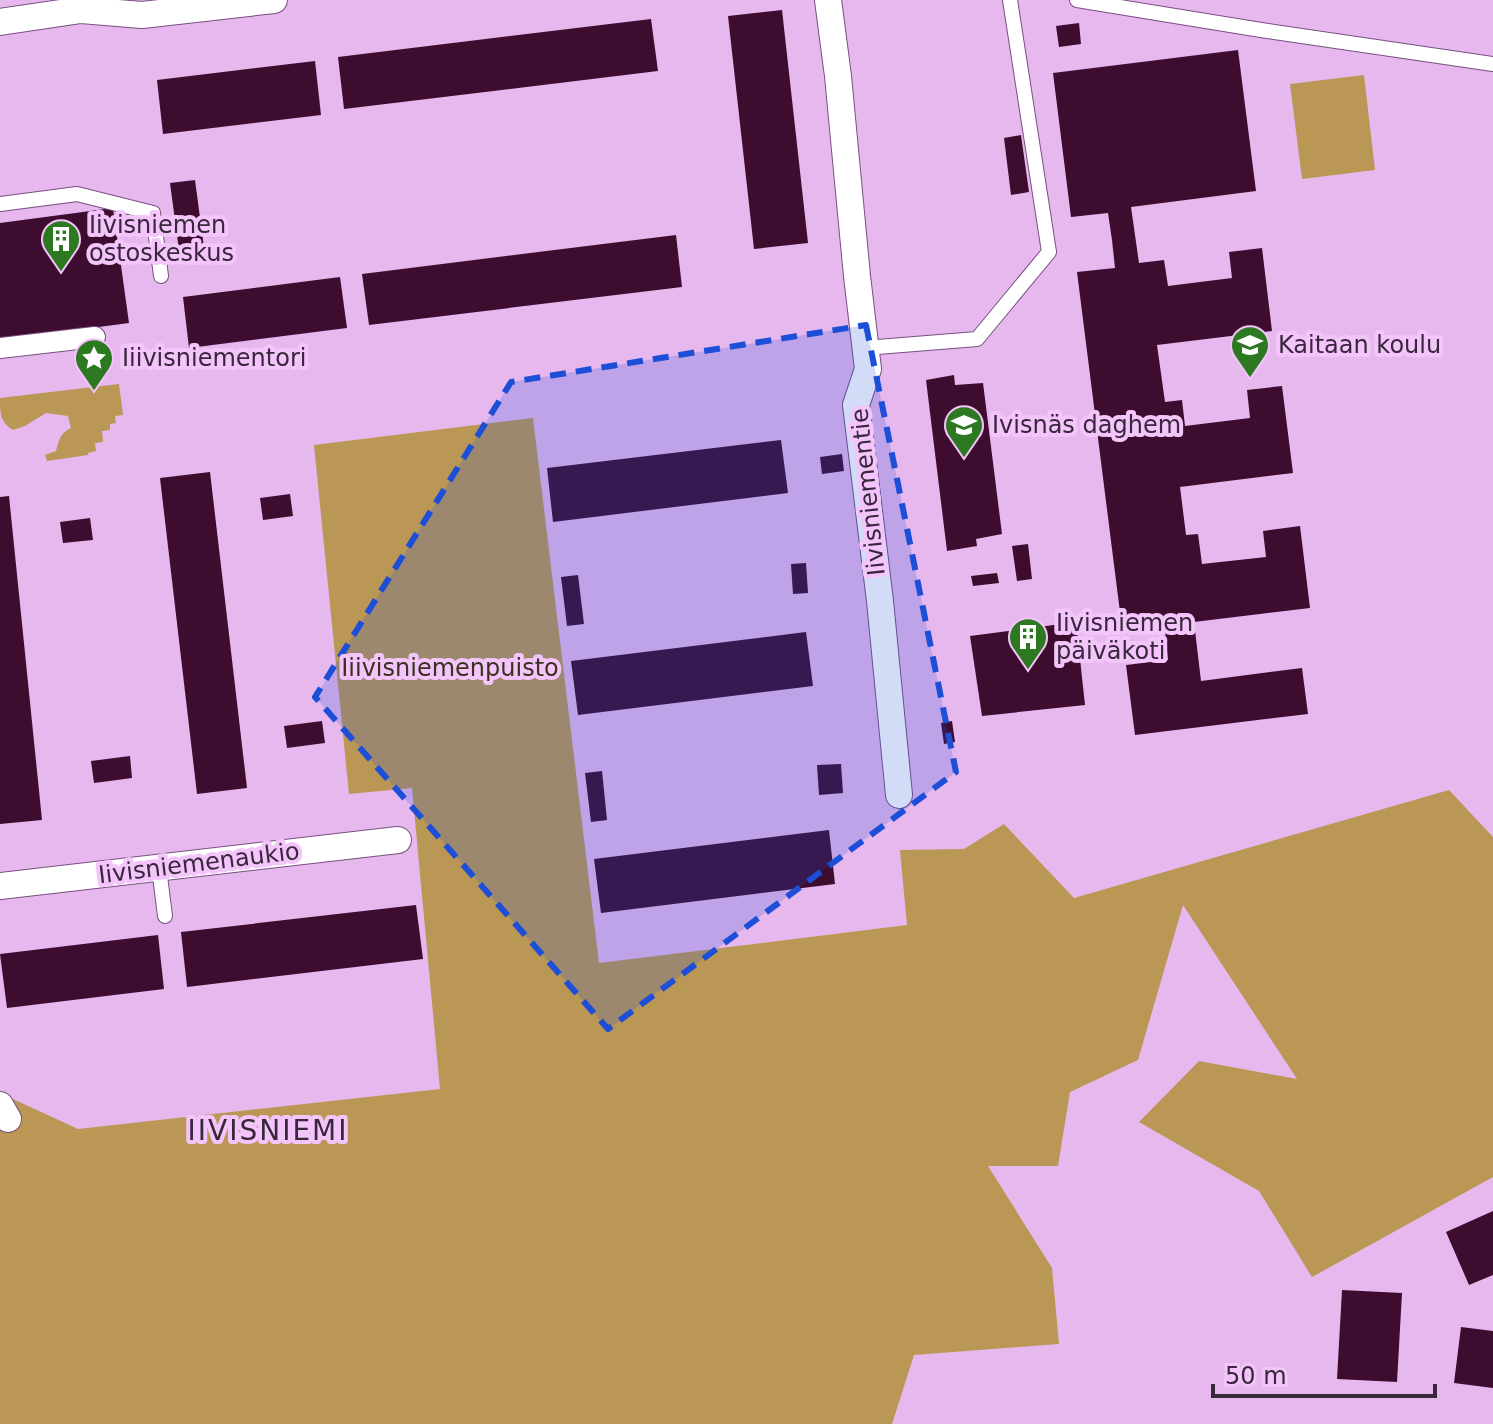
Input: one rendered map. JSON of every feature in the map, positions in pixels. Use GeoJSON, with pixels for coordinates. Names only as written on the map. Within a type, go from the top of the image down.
{"type":"FeatureCollection","features":[{"type":"Feature","properties":{"kind":"street"},"geometry":{"type":"LineString","coordinates":[[0,22],[81,10],[142,15],[274,0]]}},
{"type":"Feature","properties":{"kind":"street","name":"Iivisniementie"},"geometry":{"type":"LineString","coordinates":[[828,0],[868,369],[856,405],[899,795]]}},
{"type":"Feature","properties":{"kind":"street"},"geometry":{"type":"LineString","coordinates":[[0,348],[95,337]]}},
{"type":"Feature","properties":{"kind":"street","name":"Iivisniemenaukio"},"geometry":{"type":"LineString","coordinates":[[0,886],[398,840]]}},
{"type":"Feature","properties":{"kind":"lane"},"geometry":{"type":"LineString","coordinates":[[865,348],[977,339],[1049,252],[1010,0]]}},
{"type":"Feature","properties":{"kind":"lane"},"geometry":{"type":"LineString","coordinates":[[1077,0],[1493,64]]}},
{"type":"Feature","properties":{"kind":"lane"},"geometry":{"type":"LineString","coordinates":[[0,204],[77,194],[153,213],[161,276]]}},
{"type":"Feature","properties":{"kind":"lane"},"geometry":{"type":"LineString","coordinates":[[159,868],[165,916]]}},
{"type":"Feature","properties":{"kind":"highlighted area"},"geometry":{"type":"Polygon","coordinates":[[[866,325],[956,772],[608,1029],[315,697],[511,382],[866,325]]]}},
{"type":"Feature","properties":{"kind":"green space"},"geometry":{"type":"Polygon","coordinates":[[[1364,75],[1375,170],[1302,179],[1290,84],[1364,75]]]}},
{"type":"Feature","properties":{"kind":"green space"},"geometry":{"type":"Polygon","coordinates":[[[119,384],[123,415],[115,416],[116,423],[110,424],[110,430],[102,431],[103,442],[95,443],[96,451],[88,455],[47,461],[45,455],[56,451],[62,435],[71,428],[68,416],[46,413],[13,430],[2,417],[0,398],[119,384]]]}},
{"type":"Feature","properties":{"kind":"green space","name":"Iiivisniemenpuisto"},"geometry":{"type":"Polygon","coordinates":[[[533,418],[599,963],[907,925],[900,850],[964,849],[1004,824],[1074,898],[1449,790],[1493,837],[1493,1177],[1312,1277],[1259,1191],[1139,1122],[1199,1061],[1297,1079],[1183,905],[1138,1060],[1070,1092],[1058,1166],[988,1166],[1052,1268],[1059,1344],[914,1355],[892,1424],[0,1424],[0,1093],[78,1129],[440,1089],[412,788],[349,794],[314,445],[533,418]]]}},
{"type":"Feature","properties":{"kind":"building"},"geometry":{"type":"Polygon","coordinates":[[[782,10],[808,243],[754,249],[728,16],[782,10]]]}},
{"type":"Feature","properties":{"kind":"building"},"geometry":{"type":"Polygon","coordinates":[[[651,19],[658,71],[344,109],[338,57],[651,19]]]}},
{"type":"Feature","properties":{"kind":"building"},"geometry":{"type":"Polygon","coordinates":[[[1079,23],[1081,44],[1059,47],[1056,26],[1079,23]]]}},
{"type":"Feature","properties":{"kind":"building"},"geometry":{"type":"Polygon","coordinates":[[[1238,50],[1256,191],[1131,207],[1139,263],[1164,260],[1168,286],[1232,278],[1229,252],[1262,248],[1272,331],[1157,345],[1165,402],[1182,400],[1185,426],[1250,418],[1247,390],[1282,386],[1293,473],[1180,487],[1186,535],[1198,534],[1202,564],[1266,557],[1263,531],[1300,526],[1310,608],[1194,622],[1201,681],[1302,668],[1308,714],[1135,735],[1126,665],[1168,660],[1164,622],[1122,628],[1077,272],[1115,268],[1112,240],[1108,213],[1071,217],[1053,73],[1238,50]]]}},
{"type":"Feature","properties":{"kind":"building"},"geometry":{"type":"Polygon","coordinates":[[[315,61],[321,115],[163,134],[157,80],[315,61]]]}},
{"type":"Feature","properties":{"kind":"building"},"geometry":{"type":"Polygon","coordinates":[[[1021,135],[1029,192],[1011,195],[1004,138],[1021,135]]]}},
{"type":"Feature","properties":{"kind":"building"},"geometry":{"type":"Polygon","coordinates":[[[195,180],[205,255],[180,258],[170,183],[195,180]]]}},
{"type":"Feature","properties":{"kind":"building","name":"Iivisniemen ostoskeskus"},"geometry":{"type":"Polygon","coordinates":[[[113,208],[129,323],[0,340],[0,223],[113,208]]]}},
{"type":"Feature","properties":{"kind":"building"},"geometry":{"type":"Polygon","coordinates":[[[676,235],[682,287],[369,325],[362,274],[676,235]]]}},
{"type":"Feature","properties":{"kind":"building"},"geometry":{"type":"Polygon","coordinates":[[[340,277],[347,328],[189,348],[183,297],[340,277]]]}},
{"type":"Feature","properties":{"kind":"building","name":"Ivisnäs daghem"},"geometry":{"type":"Polygon","coordinates":[[[954,375],[955,385],[983,383],[1002,534],[976,539],[977,546],[947,551],[926,380],[954,375]]]}},
{"type":"Feature","properties":{"kind":"building"},"geometry":{"type":"Polygon","coordinates":[[[781,440],[788,493],[553,522],[547,468],[781,440]]]}},
{"type":"Feature","properties":{"kind":"building"},"geometry":{"type":"Polygon","coordinates":[[[842,454],[844,471],[822,474],[820,457],[842,454]]]}},
{"type":"Feature","properties":{"kind":"building"},"geometry":{"type":"Polygon","coordinates":[[[210,472],[247,788],[197,794],[160,478],[210,472]]]}},
{"type":"Feature","properties":{"kind":"building"},"geometry":{"type":"Polygon","coordinates":[[[290,494],[293,516],[263,520],[260,498],[290,494]]]}},
{"type":"Feature","properties":{"kind":"building"},"geometry":{"type":"Polygon","coordinates":[[[9,496],[42,820],[0,824],[0,497],[9,496]]]}},
{"type":"Feature","properties":{"kind":"building"},"geometry":{"type":"Polygon","coordinates":[[[90,518],[93,540],[63,543],[60,522],[90,518]]]}},
{"type":"Feature","properties":{"kind":"building"},"geometry":{"type":"Polygon","coordinates":[[[1028,544],[1032,579],[1017,581],[1012,546],[1028,544]]]}},
{"type":"Feature","properties":{"kind":"building"},"geometry":{"type":"Polygon","coordinates":[[[806,563],[808,593],[793,594],[791,564],[806,563]]]}},
{"type":"Feature","properties":{"kind":"building"},"geometry":{"type":"Polygon","coordinates":[[[997,573],[999,583],[973,586],[971,576],[997,573]]]}},
{"type":"Feature","properties":{"kind":"building"},"geometry":{"type":"Polygon","coordinates":[[[578,575],[584,624],[567,626],[561,577],[578,575]]]}},
{"type":"Feature","properties":{"kind":"building","name":"Iivisniemen päiväkoti"},"geometry":{"type":"Polygon","coordinates":[[[1076,622],[1085,705],[982,716],[970,636],[1076,622]]]}},
{"type":"Feature","properties":{"kind":"building"},"geometry":{"type":"Polygon","coordinates":[[[806,632],[813,686],[578,715],[571,661],[806,632]]]}},
{"type":"Feature","properties":{"kind":"building"},"geometry":{"type":"Polygon","coordinates":[[[322,721],[325,743],[287,748],[284,726],[322,721]]]}},
{"type":"Feature","properties":{"kind":"building"},"geometry":{"type":"Polygon","coordinates":[[[952,721],[955,742],[944,744],[941,723],[952,721]]]}},
{"type":"Feature","properties":{"kind":"building"},"geometry":{"type":"Polygon","coordinates":[[[130,756],[132,778],[94,783],[91,761],[130,756]]]}},
{"type":"Feature","properties":{"kind":"building"},"geometry":{"type":"Polygon","coordinates":[[[841,764],[843,793],[819,795],[817,765],[841,764]]]}},
{"type":"Feature","properties":{"kind":"building"},"geometry":{"type":"Polygon","coordinates":[[[602,771],[607,820],[591,822],[585,773],[602,771]]]}},
{"type":"Feature","properties":{"kind":"building"},"geometry":{"type":"Polygon","coordinates":[[[829,830],[835,884],[601,913],[594,859],[829,830]]]}},
{"type":"Feature","properties":{"kind":"building"},"geometry":{"type":"Polygon","coordinates":[[[416,905],[423,959],[187,987],[181,932],[416,905]]]}},
{"type":"Feature","properties":{"kind":"building"},"geometry":{"type":"Polygon","coordinates":[[[158,935],[164,989],[7,1008],[0,954],[158,935]]]}},
{"type":"Feature","properties":{"kind":"building"},"geometry":{"type":"Polygon","coordinates":[[[1493,1211],[1493,1275],[1469,1285],[1446,1232],[1493,1211]]]}},
{"type":"Feature","properties":{"kind":"building"},"geometry":{"type":"Polygon","coordinates":[[[1342,1290],[1402,1293],[1397,1382],[1337,1379],[1342,1290]]]}},
{"type":"Feature","properties":{"kind":"building"},"geometry":{"type":"Polygon","coordinates":[[[1461,1327],[1493,1331],[1493,1388],[1454,1383],[1461,1327]]]}},
{"type":"Feature","properties":{"kind":"place","name":"Iivisniemen ostoskeskus"},"geometry":{"type":"Point","coordinates":[61,273]}},
{"type":"Feature","properties":{"kind":"place","name":"Kaitaan koulu"},"geometry":{"type":"Point","coordinates":[1250,379]}},
{"type":"Feature","properties":{"kind":"place","name":"Iiivisniementori"},"geometry":{"type":"Point","coordinates":[94,392]}},
{"type":"Feature","properties":{"kind":"place","name":"Ivisnäs daghem"},"geometry":{"type":"Point","coordinates":[964,459]}},
{"type":"Feature","properties":{"kind":"place","name":"Iivisniemen päiväkoti"},"geometry":{"type":"Point","coordinates":[1028,671]}},
{"type":"Feature","properties":{"kind":"district","name":"IIVISNIEMI"},"geometry":{"type":"Point","coordinates":[268,1130]}}]}
